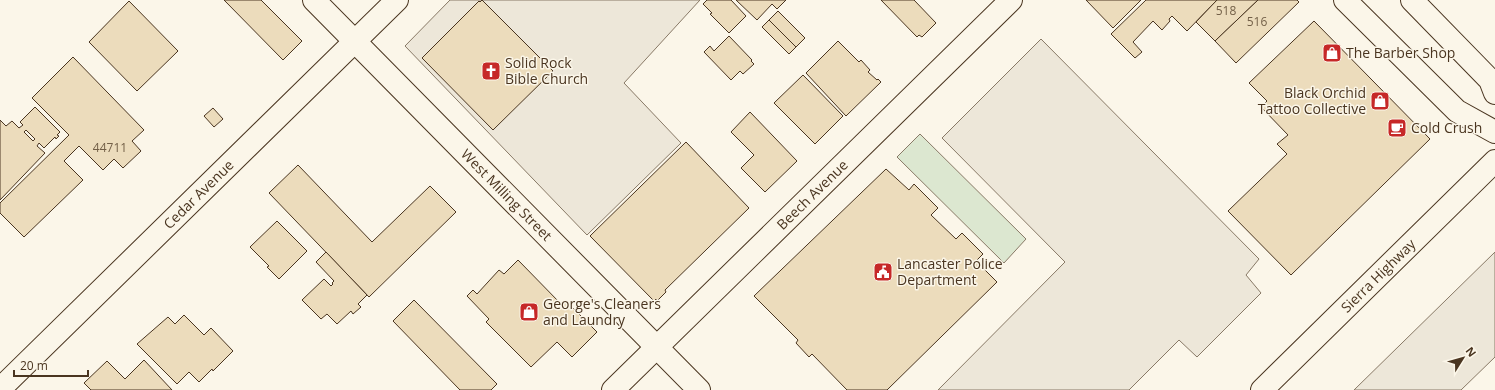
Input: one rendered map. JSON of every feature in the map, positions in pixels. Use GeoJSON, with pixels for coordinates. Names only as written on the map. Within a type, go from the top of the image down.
{"type":"FeatureCollection","features":[{"type":"Feature","properties":{"kind":"street","name":"West Milling Street"},"geometry":{"type":"LineString","coordinates":[[314,0],[699,390]]}},
{"type":"Feature","properties":{"kind":"street","name":"Cedar Avenue"},"geometry":{"type":"LineString","coordinates":[[0,389],[398,0]]}},
{"type":"Feature","properties":{"kind":"street","name":"Beech Avenue"},"geometry":{"type":"LineString","coordinates":[[613,390],[1011,0]]}},
{"type":"Feature","properties":{"kind":"street"},"geometry":{"type":"LineString","coordinates":[[1345,0],[1457,111],[1495,132]]}},
{"type":"Feature","properties":{"kind":"street"},"geometry":{"type":"LineString","coordinates":[[1412,0],[1490,80],[1495,93]]}},
{"type":"Feature","properties":{"kind":"street","name":"Sierra Highway"},"geometry":{"type":"LineString","coordinates":[[1262,390],[1495,161]]}},
{"type":"Feature","properties":{"kind":"green space"},"geometry":{"type":"Polygon","coordinates":[[[920,134],[1026,239],[1004,263],[897,157],[920,134]]]}},
{"type":"Feature","properties":{"kind":"shaded area"},"geometry":{"type":"Polygon","coordinates":[[[450,0],[700,0],[624,83],[681,143],[587,235],[405,46],[450,0]]]}},
{"type":"Feature","properties":{"kind":"shaded area"},"geometry":{"type":"Polygon","coordinates":[[[1041,39],[1259,259],[1246,275],[1261,293],[1197,357],[1179,340],[1129,390],[938,390],[1065,262],[942,138],[1041,39]]]}},
{"type":"Feature","properties":{"kind":"shaded area"},"geometry":{"type":"Polygon","coordinates":[[[1495,252],[1495,357],[1461,390],[1354,390],[1495,252]]]}},
{"type":"Feature","properties":{"kind":"building"},"geometry":{"type":"Polygon","coordinates":[[[224,0],[261,0],[302,41],[283,60],[224,0]]]}},
{"type":"Feature","properties":{"kind":"building"},"geometry":{"type":"Polygon","coordinates":[[[482,0],[553,71],[493,130],[422,58],[479,1],[480,2],[482,0]]]}},
{"type":"Feature","properties":{"kind":"building"},"geometry":{"type":"Polygon","coordinates":[[[707,0],[731,0],[746,16],[729,33],[710,14],[712,13],[703,4],[707,0]]]}},
{"type":"Feature","properties":{"kind":"building"},"geometry":{"type":"Polygon","coordinates":[[[736,0],[786,0],[777,9],[772,4],[757,20],[736,0]]]}},
{"type":"Feature","properties":{"kind":"building"},"geometry":{"type":"Polygon","coordinates":[[[881,0],[914,0],[936,23],[922,37],[919,35],[917,37],[881,0]]]}},
{"type":"Feature","properties":{"kind":"building"},"geometry":{"type":"Polygon","coordinates":[[[1086,0],[1141,0],[1113,28],[1086,0]]]}},
{"type":"Feature","properties":{"kind":"building"},"geometry":{"type":"Polygon","coordinates":[[[1146,0],[1217,0],[1187,31],[1172,16],[1169,19],[1170,21],[1162,30],[1153,21],[1133,42],[1142,52],[1135,58],[1111,34],[1146,0]]]}},
{"type":"Feature","properties":{"kind":"building"},"geometry":{"type":"Polygon","coordinates":[[[1217,0],[1258,0],[1215,41],[1196,22],[1217,0]]]}},
{"type":"Feature","properties":{"kind":"building"},"geometry":{"type":"Polygon","coordinates":[[[1258,0],[1297,0],[1299,2],[1236,63],[1215,41],[1258,0]]]}},
{"type":"Feature","properties":{"kind":"building"},"geometry":{"type":"Polygon","coordinates":[[[129,1],[178,51],[137,91],[89,42],[129,1]]]}},
{"type":"Feature","properties":{"kind":"building"},"geometry":{"type":"Polygon","coordinates":[[[778,11],[805,38],[796,47],[769,20],[778,11]]]}},
{"type":"Feature","properties":{"kind":"building"},"geometry":{"type":"Polygon","coordinates":[[[769,20],[796,47],[789,54],[762,27],[769,20]]]}},
{"type":"Feature","properties":{"kind":"building"},"geometry":{"type":"Polygon","coordinates":[[[1314,21],[1430,139],[1291,275],[1228,211],[1287,154],[1277,144],[1288,135],[1261,107],[1267,101],[1249,83],[1314,21]]]}},
{"type":"Feature","properties":{"kind":"building"},"geometry":{"type":"Polygon","coordinates":[[[729,36],[754,64],[743,74],[740,71],[731,80],[704,52],[710,46],[714,51],[729,36]]]}},
{"type":"Feature","properties":{"kind":"building"},"geometry":{"type":"Polygon","coordinates":[[[838,41],[859,62],[861,60],[870,70],[868,72],[881,82],[846,116],[806,73],[838,41]]]}},
{"type":"Feature","properties":{"kind":"building"},"geometry":{"type":"Polygon","coordinates":[[[73,57],[144,130],[132,141],[141,151],[123,168],[114,159],[103,170],[79,146],[64,161],[83,180],[24,237],[0,213],[0,203],[69,135],[32,98],[73,57]]]}},
{"type":"Feature","properties":{"kind":"building"},"geometry":{"type":"Polygon","coordinates":[[[803,75],[843,116],[815,144],[774,103],[803,75]]]}},
{"type":"Feature","properties":{"kind":"building"},"geometry":{"type":"Polygon","coordinates":[[[35,107],[60,132],[57,135],[59,136],[56,139],[55,137],[44,148],[39,143],[37,146],[45,153],[0,200],[0,120],[6,126],[12,121],[19,128],[23,125],[20,122],[35,107]],[[26,130],[24,132],[33,141],[35,139],[26,130]]]}},
{"type":"Feature","properties":{"kind":"building"},"geometry":{"type":"Polygon","coordinates":[[[213,108],[223,119],[214,127],[204,116],[213,108]]]}},
{"type":"Feature","properties":{"kind":"building"},"geometry":{"type":"Polygon","coordinates":[[[750,112],[797,161],[765,192],[741,168],[754,155],[731,132],[750,112]]]}},
{"type":"Feature","properties":{"kind":"building"},"geometry":{"type":"Polygon","coordinates":[[[686,142],[749,208],[665,290],[666,292],[657,301],[656,299],[654,301],[590,236],[686,142]]]}},
{"type":"Feature","properties":{"kind":"building"},"geometry":{"type":"Polygon","coordinates":[[[298,165],[372,242],[430,186],[456,212],[369,297],[269,193],[298,165]]]}},
{"type":"Feature","properties":{"kind":"building","name":"Lancaster Police Department"},"geometry":{"type":"Polygon","coordinates":[[[886,169],[909,190],[914,184],[938,208],[931,215],[956,239],[962,233],[983,254],[976,261],[997,282],[887,390],[847,390],[812,354],[809,357],[796,343],[798,340],[754,296],[886,169]]]}},
{"type":"Feature","properties":{"kind":"building"},"geometry":{"type":"Polygon","coordinates":[[[277,221],[307,251],[279,279],[267,267],[269,266],[250,247],[277,221]]]}},
{"type":"Feature","properties":{"kind":"building"},"geometry":{"type":"Polygon","coordinates":[[[326,252],[367,295],[358,304],[361,307],[353,314],[351,311],[337,324],[327,314],[321,319],[302,300],[324,279],[331,286],[333,284],[332,283],[334,281],[316,262],[326,252]]]}},
{"type":"Feature","properties":{"kind":"building","name":"George's Cleaners and Laundry"},"geometry":{"type":"Polygon","coordinates":[[[518,260],[561,304],[565,300],[597,332],[572,357],[557,342],[531,367],[486,322],[489,319],[467,296],[473,290],[477,294],[499,270],[504,274],[518,260]]]}},
{"type":"Feature","properties":{"kind":"building"},"geometry":{"type":"Polygon","coordinates":[[[414,300],[497,384],[491,390],[460,390],[393,321],[414,300]]]}},
{"type":"Feature","properties":{"kind":"building"},"geometry":{"type":"Polygon","coordinates":[[[184,315],[204,335],[211,328],[233,351],[213,371],[212,369],[199,382],[189,372],[177,384],[137,344],[168,317],[175,324],[184,315]]]}},
{"type":"Feature","properties":{"kind":"building"},"geometry":{"type":"Polygon","coordinates":[[[144,360],[172,390],[91,390],[84,383],[107,361],[125,379],[144,360]]]}},
{"type":"Feature","properties":{"kind":"place","name":"The Barber Shop"},"geometry":{"type":"Point","coordinates":[1332,53]}},
{"type":"Feature","properties":{"kind":"place","name":"Solid Rock Bible Church"},"geometry":{"type":"Point","coordinates":[491,71]}},
{"type":"Feature","properties":{"kind":"place","name":"Black Orchid Tattoo Collective"},"geometry":{"type":"Point","coordinates":[1380,101]}},
{"type":"Feature","properties":{"kind":"place","name":"Cold Crush"},"geometry":{"type":"Point","coordinates":[1397,128]}},
{"type":"Feature","properties":{"kind":"place","name":"Lancaster Police Department"},"geometry":{"type":"Point","coordinates":[883,272]}},
{"type":"Feature","properties":{"kind":"place","name":"George's Cleaners and Laundry"},"geometry":{"type":"Point","coordinates":[529,312]}}]}
